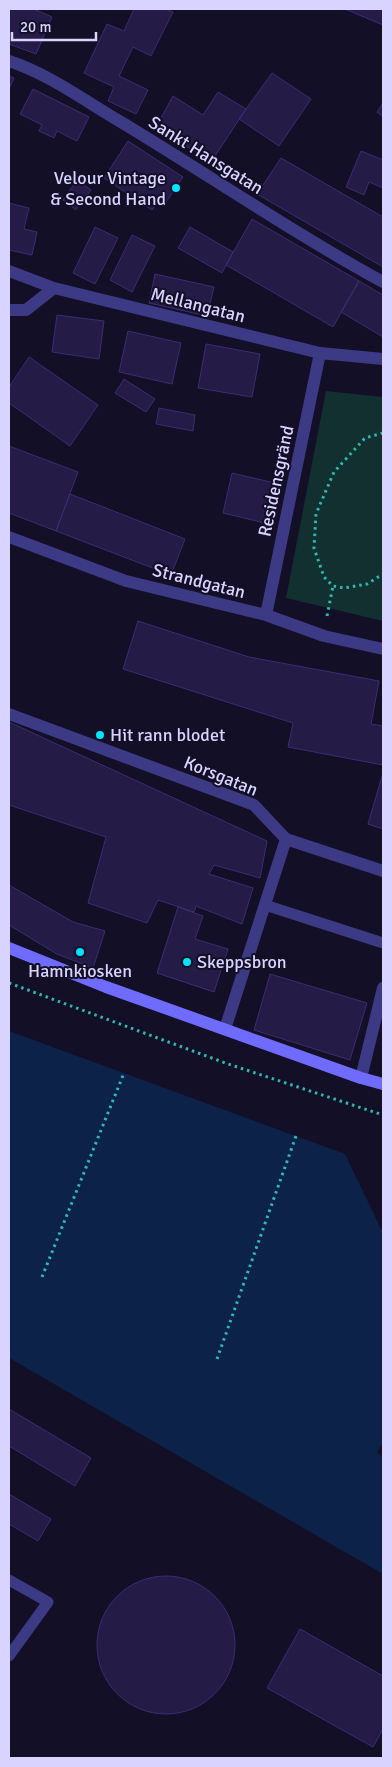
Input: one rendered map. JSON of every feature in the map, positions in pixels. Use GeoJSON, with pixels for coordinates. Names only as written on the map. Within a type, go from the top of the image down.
{"type":"FeatureCollection","features":[{"type":"Feature","properties":{"kind":"street","name":"Sankt Hansgatan"},"geometry":{"type":"LineString","coordinates":[[9,61],[30,68],[140,134],[254,206],[383,282]]}},
{"type":"Feature","properties":{"kind":"street","name":"Mellangatan"},"geometry":{"type":"LineString","coordinates":[[9,271],[54,288],[320,353],[383,359]]}},
{"type":"Feature","properties":{"kind":"street"},"geometry":{"type":"LineString","coordinates":[[9,310],[26,310],[54,288]]}},
{"type":"Feature","properties":{"kind":"street","name":"Residensgränd"},"geometry":{"type":"LineString","coordinates":[[266,616],[320,353]]}},
{"type":"Feature","properties":{"kind":"street","name":"Strandgatan"},"geometry":{"type":"LineString","coordinates":[[9,537],[126,581],[266,616],[324,636],[383,649]]}},
{"type":"Feature","properties":{"kind":"street","name":"Korsgatan"},"geometry":{"type":"LineString","coordinates":[[9,714],[254,805],[286,839],[383,871]]}},
{"type":"Feature","properties":{"kind":"street"},"geometry":{"type":"LineString","coordinates":[[226,1030],[286,839]]}},
{"type":"Feature","properties":{"kind":"street"},"geometry":{"type":"LineString","coordinates":[[9,948],[106,987],[361,1078],[383,1084]]}},
{"type":"Feature","properties":{"kind":"street"},"geometry":{"type":"LineString","coordinates":[[361,1078],[383,988]]}},
{"type":"Feature","properties":{"kind":"lane"},"geometry":{"type":"LineString","coordinates":[[265,905],[383,943]]}},
{"type":"Feature","properties":{"kind":"lane"},"geometry":{"type":"LineString","coordinates":[[9,1580],[48,1602],[9,1656]]}},
{"type":"Feature","properties":{"kind":"path"},"geometry":{"type":"LineString","coordinates":[[383,433],[365,438],[334,472],[316,514],[314,548],[324,577],[333,586],[344,588],[366,584],[383,574]]}},
{"type":"Feature","properties":{"kind":"path"},"geometry":{"type":"LineString","coordinates":[[326,620],[333,586]]}},
{"type":"Feature","properties":{"kind":"path"},"geometry":{"type":"LineString","coordinates":[[9,983],[228,1064],[383,1116]]}},
{"type":"Feature","properties":{"kind":"path"},"geometry":{"type":"LineString","coordinates":[[42,1277],[124,1073]]}},
{"type":"Feature","properties":{"kind":"path"},"geometry":{"type":"LineString","coordinates":[[217,1359],[296,1136]]}},
{"type":"Feature","properties":{"kind":"green space"},"geometry":{"type":"Polygon","coordinates":[[[326,391],[383,397],[383,621],[286,598],[326,391]]]}},
{"type":"Feature","properties":{"kind":"water"},"geometry":{"type":"Polygon","coordinates":[[[9,1031],[345,1154],[383,1233],[383,1443],[377,1452],[383,1457],[383,1574],[9,1358],[9,1031]]]}},
{"type":"Feature","properties":{"kind":"building"},"geometry":{"type":"Polygon","coordinates":[[[9,9],[34,9],[52,17],[36,54],[9,44],[9,9]]]}},
{"type":"Feature","properties":{"kind":"building"},"geometry":{"type":"Polygon","coordinates":[[[134,9],[165,9],[173,12],[151,56],[133,47],[119,76],[148,90],[136,114],[108,101],[114,87],[84,73],[107,24],[124,31],[134,9]]]}},
{"type":"Feature","properties":{"kind":"building"},"geometry":{"type":"Polygon","coordinates":[[[345,9],[383,9],[383,25],[345,9]]]}},
{"type":"Feature","properties":{"kind":"building"},"geometry":{"type":"Polygon","coordinates":[[[272,73],[311,99],[279,146],[239,119],[272,73]]]}},
{"type":"Feature","properties":{"kind":"building"},"geometry":{"type":"Polygon","coordinates":[[[9,76],[14,78],[9,89],[9,76]]]}},
{"type":"Feature","properties":{"kind":"building"},"geometry":{"type":"Polygon","coordinates":[[[33,89],[89,117],[77,141],[57,131],[54,138],[39,131],[42,125],[20,114],[33,89]]]}},
{"type":"Feature","properties":{"kind":"building"},"geometry":{"type":"Polygon","coordinates":[[[218,92],[246,109],[211,162],[156,127],[173,96],[203,115],[218,92]]]}},
{"type":"Feature","properties":{"kind":"building"},"geometry":{"type":"Polygon","coordinates":[[[383,103],[383,117],[377,112],[383,103]]]}},
{"type":"Feature","properties":{"kind":"building"},"geometry":{"type":"Polygon","coordinates":[[[128,141],[183,177],[166,202],[160,198],[152,210],[104,178],[128,141]]]}},
{"type":"Feature","properties":{"kind":"building"},"geometry":{"type":"Polygon","coordinates":[[[361,151],[383,160],[383,188],[369,182],[364,195],[346,187],[361,151]]]}},
{"type":"Feature","properties":{"kind":"building"},"geometry":{"type":"Polygon","coordinates":[[[281,158],[383,217],[383,267],[257,194],[281,158]]]}},
{"type":"Feature","properties":{"kind":"building"},"geometry":{"type":"Polygon","coordinates":[[[77,180],[91,190],[76,210],[63,200],[77,180]]]}},
{"type":"Feature","properties":{"kind":"building"},"geometry":{"type":"Polygon","coordinates":[[[9,203],[29,208],[24,229],[37,232],[32,255],[9,250],[9,203]]]}},
{"type":"Feature","properties":{"kind":"building"},"geometry":{"type":"Polygon","coordinates":[[[252,219],[359,281],[333,327],[226,265],[252,219]]]}},
{"type":"Feature","properties":{"kind":"building"},"geometry":{"type":"Polygon","coordinates":[[[95,227],[118,238],[95,284],[73,273],[95,227]]]}},
{"type":"Feature","properties":{"kind":"building"},"geometry":{"type":"Polygon","coordinates":[[[190,227],[233,252],[222,273],[178,248],[190,227]]]}},
{"type":"Feature","properties":{"kind":"building"},"geometry":{"type":"Polygon","coordinates":[[[132,235],[155,246],[132,292],[110,280],[132,235]]]}},
{"type":"Feature","properties":{"kind":"building"},"geometry":{"type":"Polygon","coordinates":[[[155,274],[214,287],[207,316],[149,303],[155,274]]]}},
{"type":"Feature","properties":{"kind":"building"},"geometry":{"type":"Polygon","coordinates":[[[359,281],[383,295],[383,337],[341,312],[359,281]]]}},
{"type":"Feature","properties":{"kind":"building"},"geometry":{"type":"Polygon","coordinates":[[[57,315],[104,321],[99,359],[52,352],[57,315]]]}},
{"type":"Feature","properties":{"kind":"building"},"geometry":{"type":"Polygon","coordinates":[[[128,331],[181,343],[172,384],[119,372],[128,331]]]}},
{"type":"Feature","properties":{"kind":"building"},"geometry":{"type":"Polygon","coordinates":[[[206,344],[260,354],[252,397],[198,388],[206,344]]]}},
{"type":"Feature","properties":{"kind":"building"},"geometry":{"type":"Polygon","coordinates":[[[29,357],[98,405],[70,446],[9,403],[9,387],[29,357]]]}},
{"type":"Feature","properties":{"kind":"building"},"geometry":{"type":"Polygon","coordinates":[[[124,379],[155,399],[146,412],[115,393],[124,379]]]}},
{"type":"Feature","properties":{"kind":"building"},"geometry":{"type":"Polygon","coordinates":[[[159,408],[195,415],[193,431],[156,424],[159,408]]]}},
{"type":"Feature","properties":{"kind":"building"},"geometry":{"type":"Polygon","coordinates":[[[9,446],[78,472],[56,531],[9,513],[9,446]]]}},
{"type":"Feature","properties":{"kind":"building"},"geometry":{"type":"Polygon","coordinates":[[[232,473],[279,484],[269,524],[223,513],[232,473]]]}},
{"type":"Feature","properties":{"kind":"building"},"geometry":{"type":"Polygon","coordinates":[[[70,494],[185,539],[171,575],[56,531],[70,494]]]}},
{"type":"Feature","properties":{"kind":"building"},"geometry":{"type":"Polygon","coordinates":[[[138,621],[249,657],[379,681],[371,724],[383,726],[383,765],[288,747],[293,723],[123,669],[138,621]]]}},
{"type":"Feature","properties":{"kind":"building"},"geometry":{"type":"Polygon","coordinates":[[[9,722],[267,841],[260,878],[214,865],[209,874],[253,888],[242,924],[196,906],[194,912],[158,900],[147,923],[88,903],[106,837],[9,805],[9,722]]]}},
{"type":"Feature","properties":{"kind":"building"},"geometry":{"type":"Polygon","coordinates":[[[383,773],[383,829],[368,824],[383,773]]]}},
{"type":"Feature","properties":{"kind":"building"},"geometry":{"type":"Polygon","coordinates":[[[9,885],[73,922],[105,931],[93,968],[57,954],[9,925],[9,885]]]}},
{"type":"Feature","properties":{"kind":"building"},"geometry":{"type":"Polygon","coordinates":[[[178,907],[203,916],[195,939],[228,949],[214,992],[157,973],[178,907]]]}},
{"type":"Feature","properties":{"kind":"building"},"geometry":{"type":"Polygon","coordinates":[[[270,974],[367,1003],[350,1060],[254,1030],[270,974]]]}},
{"type":"Feature","properties":{"kind":"building"},"geometry":{"type":"Polygon","coordinates":[[[9,1409],[91,1458],[75,1486],[9,1446],[9,1409]]]}},
{"type":"Feature","properties":{"kind":"building"},"geometry":{"type":"Polygon","coordinates":[[[9,1494],[51,1519],[38,1541],[9,1524],[9,1494]]]}},
{"type":"Feature","properties":{"kind":"building"},"geometry":{"type":"Polygon","coordinates":[[[166,1576],[192,1581],[215,1596],[230,1619],[235,1645],[230,1671],[215,1694],[192,1709],[166,1714],[140,1709],[117,1694],[102,1671],[97,1645],[102,1619],[117,1596],[140,1581],[166,1576]]]}},
{"type":"Feature","properties":{"kind":"building"},"geometry":{"type":"Polygon","coordinates":[[[300,1629],[383,1676],[383,1729],[373,1747],[267,1688],[300,1629]]]}},
{"type":"Feature","properties":{"kind":"place","name":"Velour Vintage & Second Hand"},"geometry":{"type":"Point","coordinates":[176,188]}},
{"type":"Feature","properties":{"kind":"place","name":"Hit rann blodet"},"geometry":{"type":"Point","coordinates":[100,735]}},
{"type":"Feature","properties":{"kind":"place","name":"Hamnkiosken"},"geometry":{"type":"Point","coordinates":[80,952]}},
{"type":"Feature","properties":{"kind":"place","name":"Skeppsbron"},"geometry":{"type":"Point","coordinates":[187,962]}}]}
